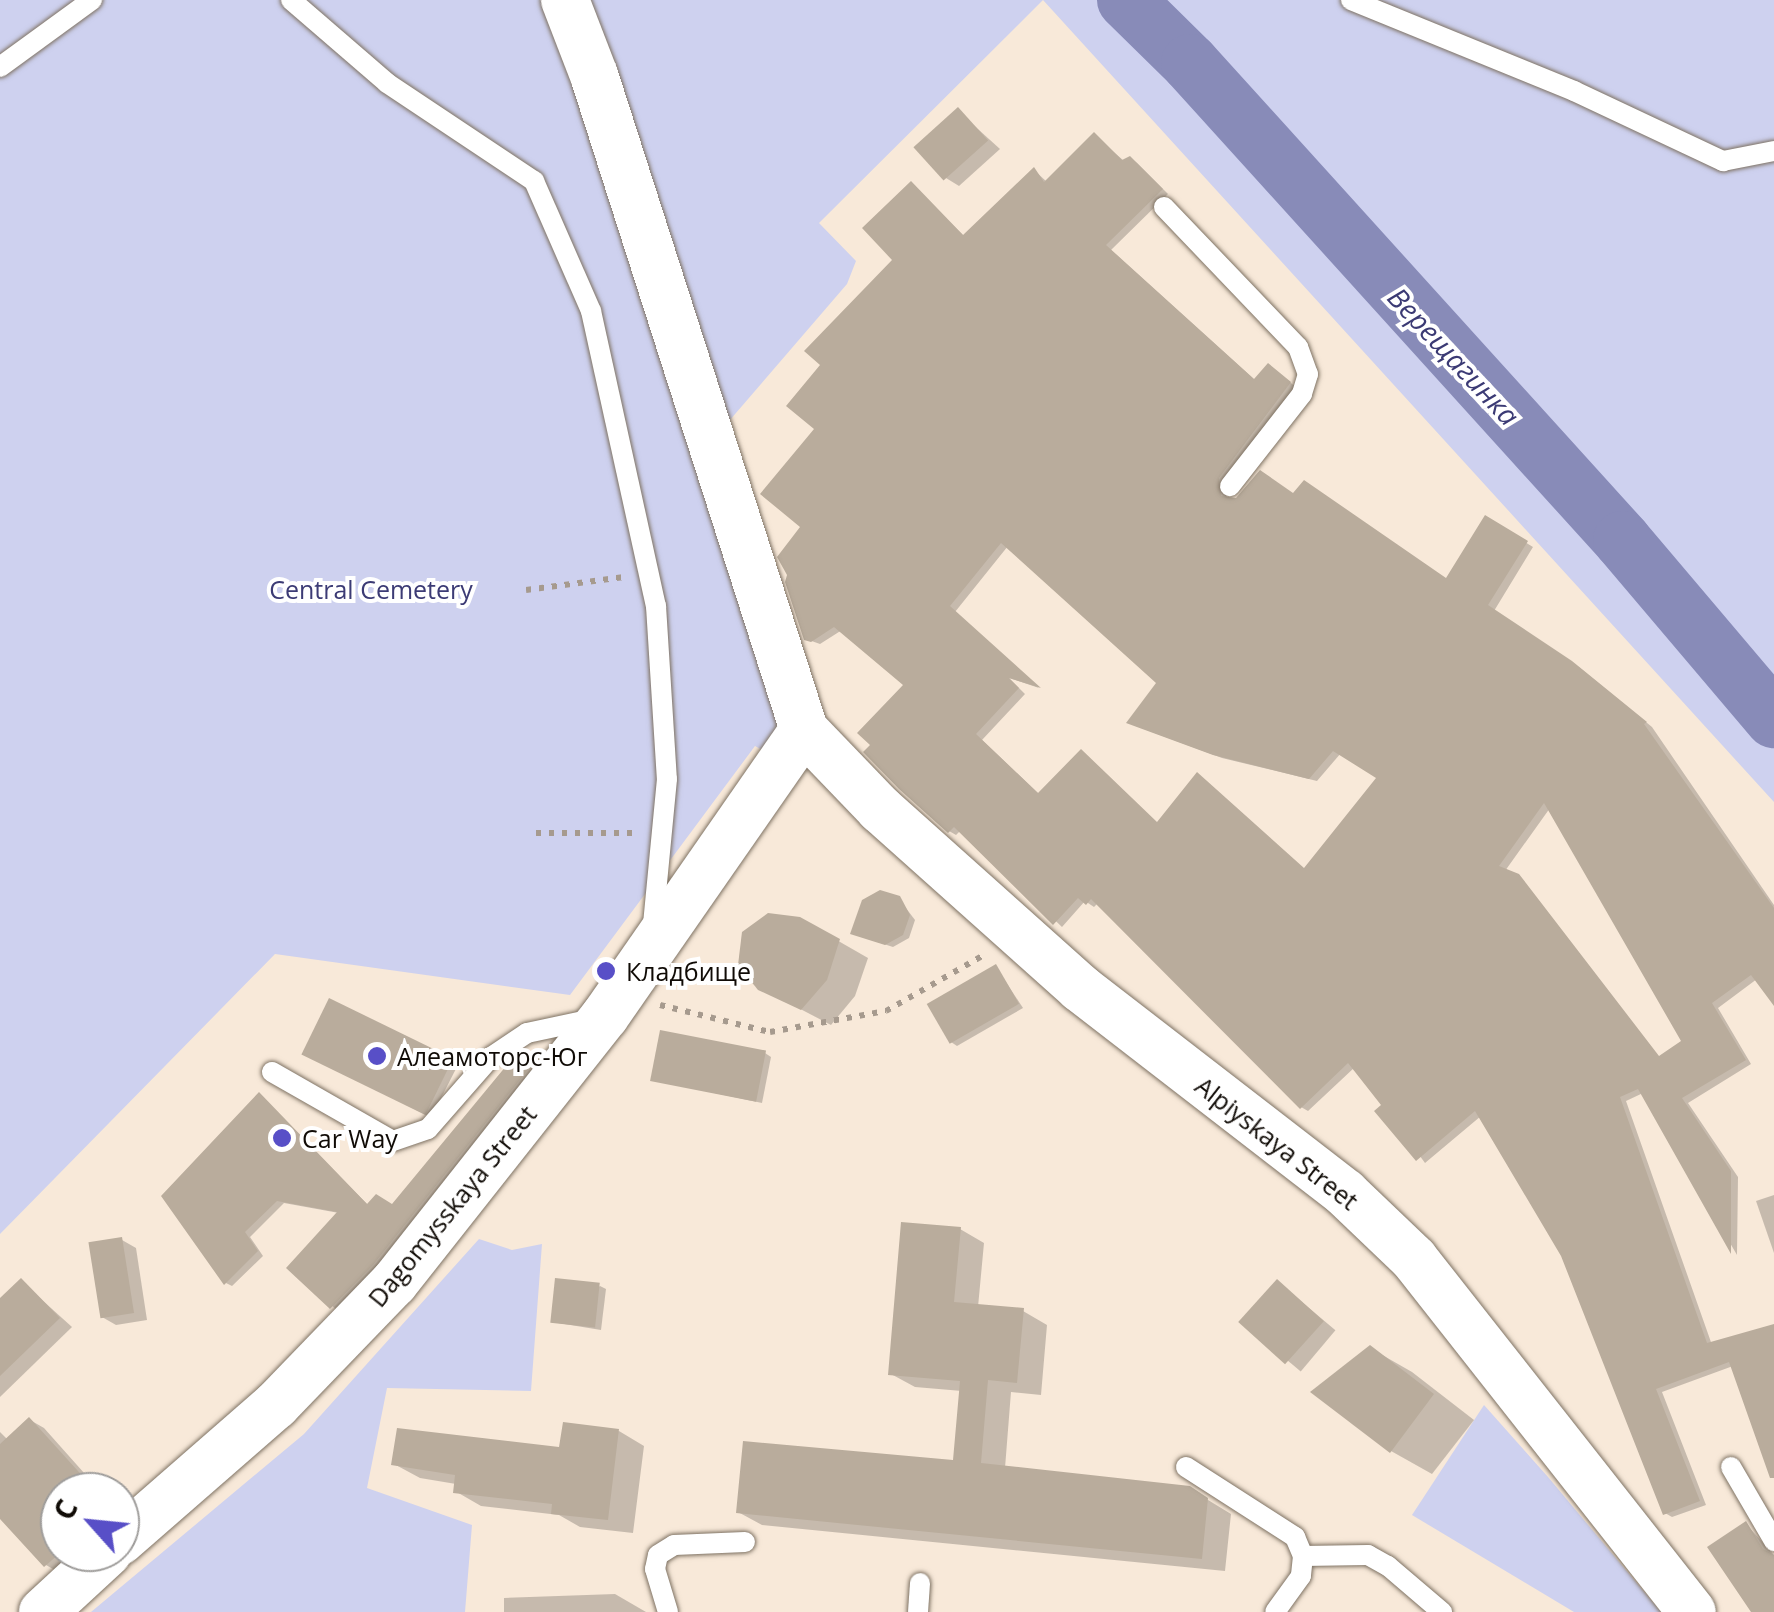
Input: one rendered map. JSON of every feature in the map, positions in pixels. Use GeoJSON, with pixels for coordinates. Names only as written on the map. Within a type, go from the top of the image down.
{"type":"FeatureCollection","features":[{"type":"Feature","properties":{"kind":"street"},"geometry":{"type":"LineString","coordinates":[[565,0],[594,75],[804,730]]}},
{"type":"Feature","properties":{"kind":"street","name":"Dagomysskaya Street"},"geometry":{"type":"LineString","coordinates":[[140,1524],[276,1405],[394,1283],[614,1003],[804,730]]}},
{"type":"Feature","properties":{"kind":"street","name":"Alpiyskaya Street"},"geometry":{"type":"LineString","coordinates":[[804,730],[880,809],[1080,988],[1345,1193],[1414,1259],[1692,1612]]}},
{"type":"Feature","properties":{"kind":"street"},"geometry":{"type":"LineString","coordinates":[[43,1612],[86,1572]]}},
{"type":"Feature","properties":{"kind":"lane"},"geometry":{"type":"LineString","coordinates":[[0,68],[92,0]]}},
{"type":"Feature","properties":{"kind":"lane"},"geometry":{"type":"LineString","coordinates":[[291,0],[387,83],[534,181],[590,311],[656,606],[667,778],[652,946]]}},
{"type":"Feature","properties":{"kind":"lane"},"geometry":{"type":"LineString","coordinates":[[1351,0],[1574,91],[1723,162],[1774,151]]}},
{"type":"Feature","properties":{"kind":"lane"},"geometry":{"type":"LineString","coordinates":[[1164,207],[1298,347],[1308,374],[1302,394],[1230,486]]}},
{"type":"Feature","properties":{"kind":"lane"},"geometry":{"type":"LineString","coordinates":[[272,1072],[394,1141],[428,1129],[491,1057],[527,1033],[614,1003]]}},
{"type":"Feature","properties":{"kind":"lane"},"geometry":{"type":"LineString","coordinates":[[1186,1467],[1294,1537],[1303,1556],[1302,1576],[1275,1612]]}},
{"type":"Feature","properties":{"kind":"lane"},"geometry":{"type":"LineString","coordinates":[[1731,1467],[1774,1541]]}},
{"type":"Feature","properties":{"kind":"lane"},"geometry":{"type":"LineString","coordinates":[[668,1612],[656,1569],[658,1555],[674,1545],[746,1542]]}},
{"type":"Feature","properties":{"kind":"lane"},"geometry":{"type":"LineString","coordinates":[[1303,1556],[1368,1554],[1442,1612]]}},
{"type":"Feature","properties":{"kind":"lane"},"geometry":{"type":"LineString","coordinates":[[918,1612],[920,1582]]}},
{"type":"Feature","properties":{"kind":"path"},"geometry":{"type":"LineString","coordinates":[[526,590],[649,574]]}},
{"type":"Feature","properties":{"kind":"path"},"geometry":{"type":"LineString","coordinates":[[536,833],[662,833]]}},
{"type":"Feature","properties":{"kind":"path"},"geometry":{"type":"LineString","coordinates":[[614,1003],[658,1004],[770,1032],[886,1012],[982,956]]}},
{"type":"Feature","properties":{"kind":"green space","name":"Central Cemetery"},"geometry":{"type":"Polygon","coordinates":[[[0,0],[1043,0],[819,223],[856,261],[847,284],[717,435],[797,769],[755,746],[570,995],[275,954],[0,1234],[0,0]]]}},
{"type":"Feature","properties":{"kind":"green space"},"geometry":{"type":"Polygon","coordinates":[[[1043,0],[1774,0],[1774,802],[1043,0]]]}},
{"type":"Feature","properties":{"kind":"green space"},"geometry":{"type":"Polygon","coordinates":[[[479,1239],[512,1250],[542,1244],[531,1391],[387,1388],[367,1488],[472,1525],[465,1612],[91,1612],[304,1434],[479,1239]]]}},
{"type":"Feature","properties":{"kind":"green space"},"geometry":{"type":"Polygon","coordinates":[[[1484,1405],[1661,1612],[1574,1612],[1412,1515],[1484,1405]]]}},
{"type":"Feature","properties":{"kind":"building"},"geometry":{"type":"Polygon","coordinates":[[[958,107],[988,140],[944,181],[913,147],[958,107]]]}},
{"type":"Feature","properties":{"kind":"building"},"geometry":{"type":"Polygon","coordinates":[[[1094,132],[1122,160],[1130,156],[1163,189],[1106,245],[1254,379],[1268,363],[1291,382],[1219,478],[1221,496],[1236,498],[1260,470],[1293,493],[1304,480],[1446,578],[1485,515],[1528,541],[1488,605],[1572,661],[1647,722],[1644,724],[1774,908],[1774,1006],[1751,975],[1712,1003],[1746,1060],[1682,1098],[1731,1171],[1731,1254],[1638,1089],[1620,1097],[1707,1343],[1774,1324],[1774,1478],[1770,1478],[1729,1362],[1656,1389],[1700,1501],[1663,1515],[1561,1256],[1475,1111],[1416,1161],[1374,1111],[1381,1105],[1348,1063],[1300,1109],[1091,899],[1086,905],[1078,898],[1053,925],[954,827],[948,833],[863,752],[870,745],[857,733],[903,685],[834,627],[811,642],[804,640],[785,582],[787,575],[777,557],[800,527],[760,494],[814,429],[786,406],[820,365],[804,351],[892,260],[862,228],[911,181],[963,235],[1034,167],[1044,182],[1094,132]],[[1001,543],[950,606],[1041,688],[1009,678],[1019,688],[976,734],[1038,793],[1081,749],[1157,822],[1197,772],[1304,868],[1376,778],[1333,751],[1309,779],[1213,755],[1126,723],[1156,683],[1001,543]],[[1544,803],[1499,866],[1519,874],[1659,1056],[1681,1041],[1544,803]]]}},
{"type":"Feature","properties":{"kind":"building"},"geometry":{"type":"Polygon","coordinates":[[[880,890],[900,896],[910,915],[903,935],[885,945],[850,934],[862,900],[880,890]]]}},
{"type":"Feature","properties":{"kind":"building"},"geometry":{"type":"Polygon","coordinates":[[[768,913],[800,917],[840,939],[827,980],[801,1010],[758,990],[738,965],[742,932],[768,913]]]}},
{"type":"Feature","properties":{"kind":"building"},"geometry":{"type":"Polygon","coordinates":[[[996,964],[1019,1004],[950,1044],[927,1004],[996,964]]]}},
{"type":"Feature","properties":{"kind":"building","name":"Алеамоторс-Юг"},"geometry":{"type":"Polygon","coordinates":[[[329,998],[453,1058],[425,1115],[301,1055],[329,998]]]}},
{"type":"Feature","properties":{"kind":"building"},"geometry":{"type":"Polygon","coordinates":[[[660,1030],[766,1051],[756,1102],[650,1081],[660,1030]]]}},
{"type":"Feature","properties":{"kind":"building"},"geometry":{"type":"Polygon","coordinates":[[[523,1052],[534,1062],[373,1265],[330,1309],[286,1268],[337,1212],[277,1201],[245,1232],[258,1251],[224,1285],[161,1196],[259,1092],[367,1204],[376,1194],[392,1204],[511,1060],[523,1052]]]}},
{"type":"Feature","properties":{"kind":"building"},"geometry":{"type":"Polygon","coordinates":[[[901,1222],[961,1227],[954,1302],[1024,1308],[1017,1383],[988,1380],[981,1463],[1190,1486],[1208,1498],[1202,1559],[736,1513],[743,1441],[953,1460],[960,1381],[888,1375],[901,1222]]]}},
{"type":"Feature","properties":{"kind":"building"},"geometry":{"type":"Polygon","coordinates":[[[122,1237],[134,1313],[100,1318],[88,1242],[122,1237]]]}},
{"type":"Feature","properties":{"kind":"building"},"geometry":{"type":"Polygon","coordinates":[[[21,1278],[60,1318],[0,1376],[0,1298],[21,1278]]]}},
{"type":"Feature","properties":{"kind":"building"},"geometry":{"type":"Polygon","coordinates":[[[555,1278],[600,1283],[595,1327],[550,1323],[555,1278]]]}},
{"type":"Feature","properties":{"kind":"building"},"geometry":{"type":"Polygon","coordinates":[[[1277,1279],[1324,1321],[1285,1364],[1238,1322],[1277,1279]]]}},
{"type":"Feature","properties":{"kind":"building"},"geometry":{"type":"Polygon","coordinates":[[[1370,1345],[1434,1394],[1390,1453],[1310,1392],[1370,1345]]]}},
{"type":"Feature","properties":{"kind":"building"},"geometry":{"type":"Polygon","coordinates":[[[29,1417],[79,1472],[40,1472],[40,1563],[0,1519],[0,1444],[29,1417]]]}},
{"type":"Feature","properties":{"kind":"building"},"geometry":{"type":"Polygon","coordinates":[[[563,1422],[619,1429],[608,1520],[551,1514],[552,1504],[453,1493],[455,1475],[391,1465],[397,1428],[559,1447],[563,1422]]]}},
{"type":"Feature","properties":{"kind":"building"},"geometry":{"type":"Polygon","coordinates":[[[1746,1521],[1763,1549],[1774,1555],[1774,1612],[1751,1612],[1707,1547],[1746,1521]]]}},
{"type":"Feature","properties":{"kind":"waterway","name":"Верещагинка"},"geometry":{"type":"LineString","coordinates":[[1126,0],[1190,63],[1622,540],[1774,719]]}},
{"type":"Feature","properties":{"kind":"place","name":"Кладбище"},"geometry":{"type":"Point","coordinates":[606,971]}},
{"type":"Feature","properties":{"kind":"place","name":"Алеамоторс-Юг"},"geometry":{"type":"Point","coordinates":[377,1056]}},
{"type":"Feature","properties":{"kind":"place","name":"Car Way"},"geometry":{"type":"Point","coordinates":[282,1138]}}]}
